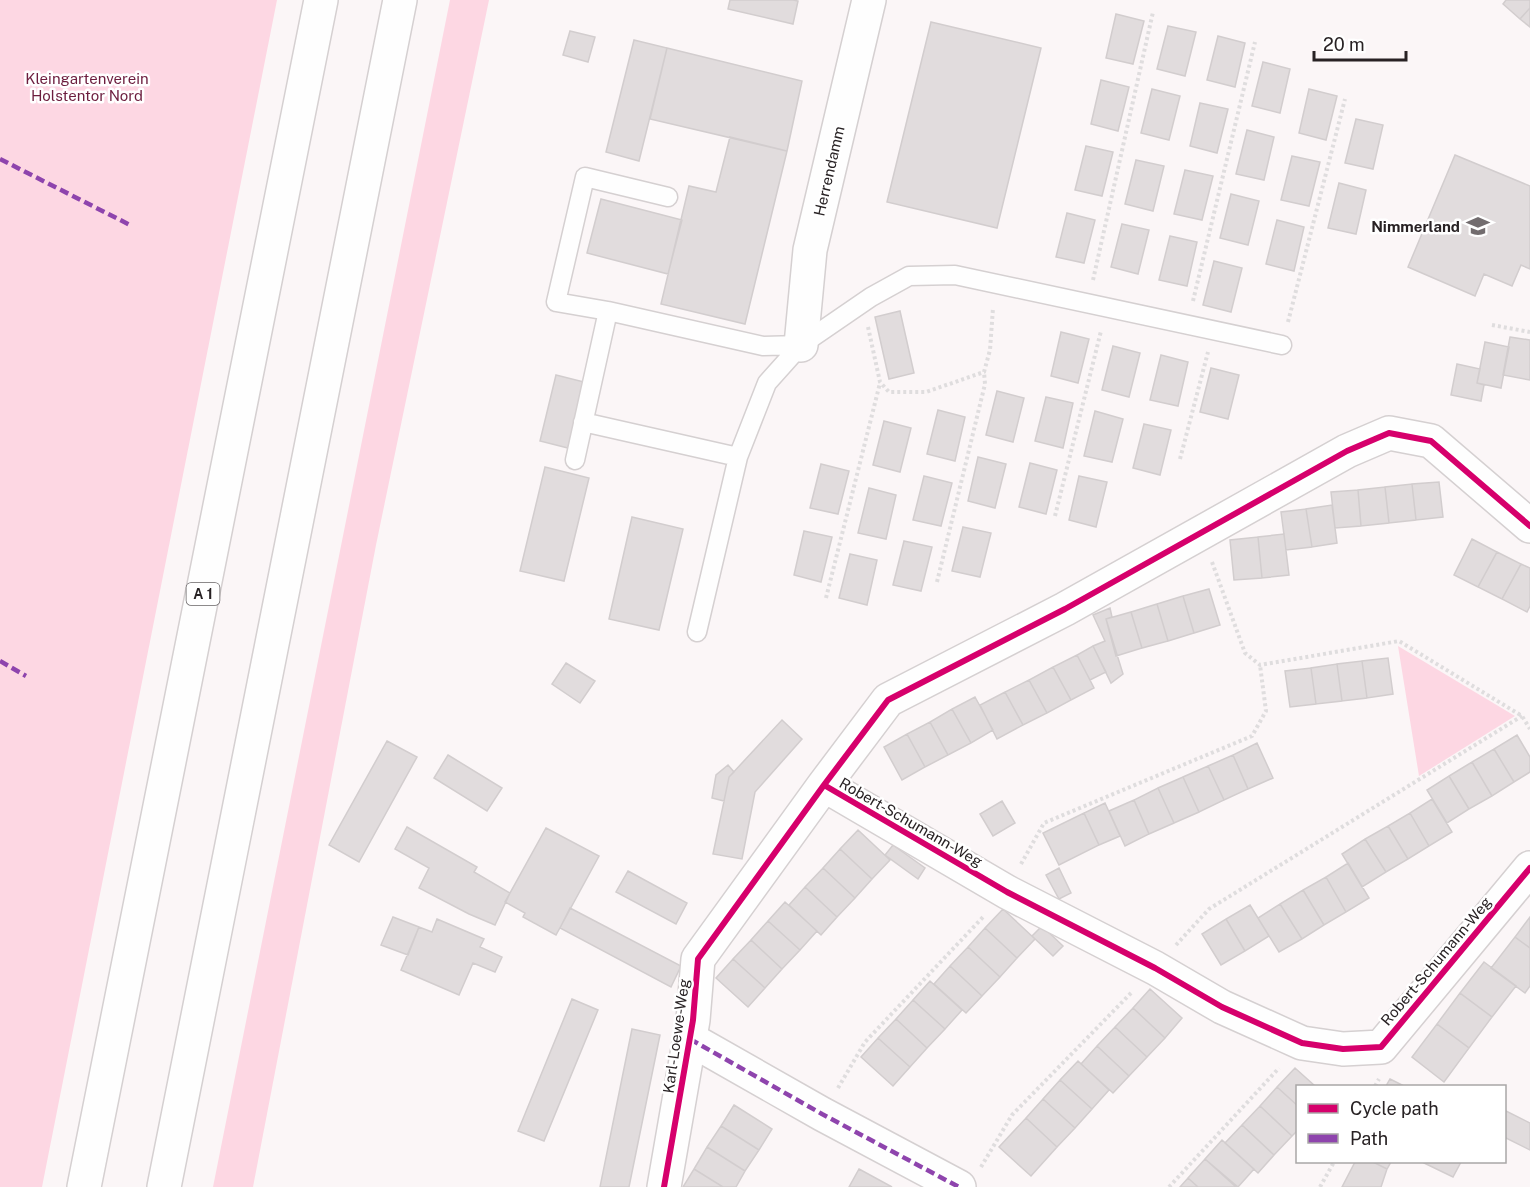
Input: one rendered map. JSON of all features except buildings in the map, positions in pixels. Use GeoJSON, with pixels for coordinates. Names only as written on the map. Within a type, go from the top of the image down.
{"type":"FeatureCollection","features":[{"type":"Feature","properties":{"kind":"main road","name":"A 1"},"geometry":{"type":"LineString","coordinates":[[84,1187],[321,0]]}},
{"type":"Feature","properties":{"kind":"main road"},"geometry":{"type":"LineString","coordinates":[[164,1187],[400,0]]}},
{"type":"Feature","properties":{"kind":"main road","name":"Herrendamm"},"geometry":{"type":"LineString","coordinates":[[801,345],[810,250],[869,0]]}},
{"type":"Feature","properties":{"kind":"main road","name":"Robert-Schumann-Weg"},"geometry":{"type":"LineString","coordinates":[[1530,526],[1431,441],[1389,433],[1347,451],[1065,609],[888,700],[824,785],[1007,892],[1155,968],[1222,1007],[1302,1043],[1342,1048],[1381,1047],[1530,868]]}},
{"type":"Feature","properties":{"kind":"main road","name":"Karl-Loewe-Weg"},"geometry":{"type":"LineString","coordinates":[[664,1187],[693,1020],[698,959],[824,785]]}},
{"type":"Feature","properties":{"kind":"main road","name":"Karl-Loewe-Weg"},"geometry":{"type":"LineString","coordinates":[[690,1039],[822,1114],[968,1182]]}},
{"type":"Feature","properties":{"kind":"lane"},"geometry":{"type":"LineString","coordinates":[[668,197],[585,177],[556,302],[608,311],[763,346],[801,345]]}},
{"type":"Feature","properties":{"kind":"lane"},"geometry":{"type":"LineString","coordinates":[[697,632],[738,457],[767,383],[801,345],[862,303],[909,276],[955,275],[1282,345]]}},
{"type":"Feature","properties":{"kind":"lane"},"geometry":{"type":"LineString","coordinates":[[575,460],[608,311]]}},
{"type":"Feature","properties":{"kind":"lane"},"geometry":{"type":"LineString","coordinates":[[584,422],[738,457]]}},
{"type":"Feature","properties":{"kind":"path"},"geometry":{"type":"LineString","coordinates":[[1088,303],[1154,12]]}},
{"type":"Feature","properties":{"kind":"path"},"geometry":{"type":"LineString","coordinates":[[1187,325],[1255,42]]}},
{"type":"Feature","properties":{"kind":"path"},"geometry":{"type":"LineString","coordinates":[[1282,345],[1345,99]]}},
{"type":"Feature","properties":{"kind":"path"},"geometry":{"type":"LineString","coordinates":[[937,582],[985,384],[984,372],[990,350],[994,298],[988,282]]}},
{"type":"Feature","properties":{"kind":"path"},"geometry":{"type":"LineString","coordinates":[[826,598],[880,382],[862,303]]}},
{"type":"Feature","properties":{"kind":"path"},"geometry":{"type":"LineString","coordinates":[[1055,516],[1107,308]]}},
{"type":"Feature","properties":{"kind":"path"},"geometry":{"type":"LineString","coordinates":[[1492,326],[1530,332]]}},
{"type":"Feature","properties":{"kind":"path"},"geometry":{"type":"LineString","coordinates":[[1180,459],[1213,330]]}},
{"type":"Feature","properties":{"kind":"path"},"geometry":{"type":"LineString","coordinates":[[880,382],[889,392],[926,392],[984,372]]}},
{"type":"Feature","properties":{"kind":"path"},"geometry":{"type":"LineString","coordinates":[[822,1114],[865,1042],[1007,892],[1044,822],[1251,736],[1266,711],[1260,665],[1245,653],[1201,534]]}},
{"type":"Feature","properties":{"kind":"path"},"geometry":{"type":"LineString","coordinates":[[1260,665],[1399,641],[1522,716],[1530,729]]}},
{"type":"Feature","properties":{"kind":"path"},"geometry":{"type":"LineString","coordinates":[[968,1182],[1012,1115],[1209,909],[1522,716]]}},
{"type":"Feature","properties":{"kind":"path"},"geometry":{"type":"LineString","coordinates":[[1169,1187],[1302,1043]]}},
{"type":"Feature","properties":{"kind":"path"},"geometry":{"type":"LineString","coordinates":[[1320,1187],[1333,1163]]}},
{"type":"Feature","properties":{"kind":"green space","name":"Kleingartenverein Holstentor Nord"},"geometry":{"type":"Polygon","coordinates":[[[0,0],[277,0],[42,1187],[0,1187],[0,0]]]}},
{"type":"Feature","properties":{"kind":"green space"},"geometry":{"type":"Polygon","coordinates":[[[450,0],[489,0],[376,545],[253,1187],[213,1187],[450,0]]]}},
{"type":"Feature","properties":{"kind":"green space"},"geometry":{"type":"Polygon","coordinates":[[[1398,646],[1515,716],[1419,776],[1398,646]]]}},
{"type":"Feature","properties":{"kind":"marked path"},"geometry":{"type":"LineString","coordinates":[[0,159],[130,225]]}},
{"type":"Feature","properties":{"kind":"marked path"},"geometry":{"type":"LineString","coordinates":[[0,661],[26,676]]}},
{"type":"Feature","properties":{"kind":"marked path"},"geometry":{"type":"LineString","coordinates":[[690,1039],[822,1114],[959,1187]]}},
{"type":"Feature","properties":{"kind":"cycle path"},"geometry":{"type":"LineString","coordinates":[[664,1187],[693,1020],[698,959],[888,700],[1065,609],[1347,451],[1389,433],[1431,441],[1530,526]]}},
{"type":"Feature","properties":{"kind":"cycle path"},"geometry":{"type":"LineString","coordinates":[[824,785],[1007,892],[1155,968],[1222,1007],[1302,1043],[1343,1049],[1381,1047],[1530,868]]}},
{"type":"Feature","properties":{"kind":"place","name":"Nimmerland"},"geometry":{"type":"Point","coordinates":[1478,226]}}]}
